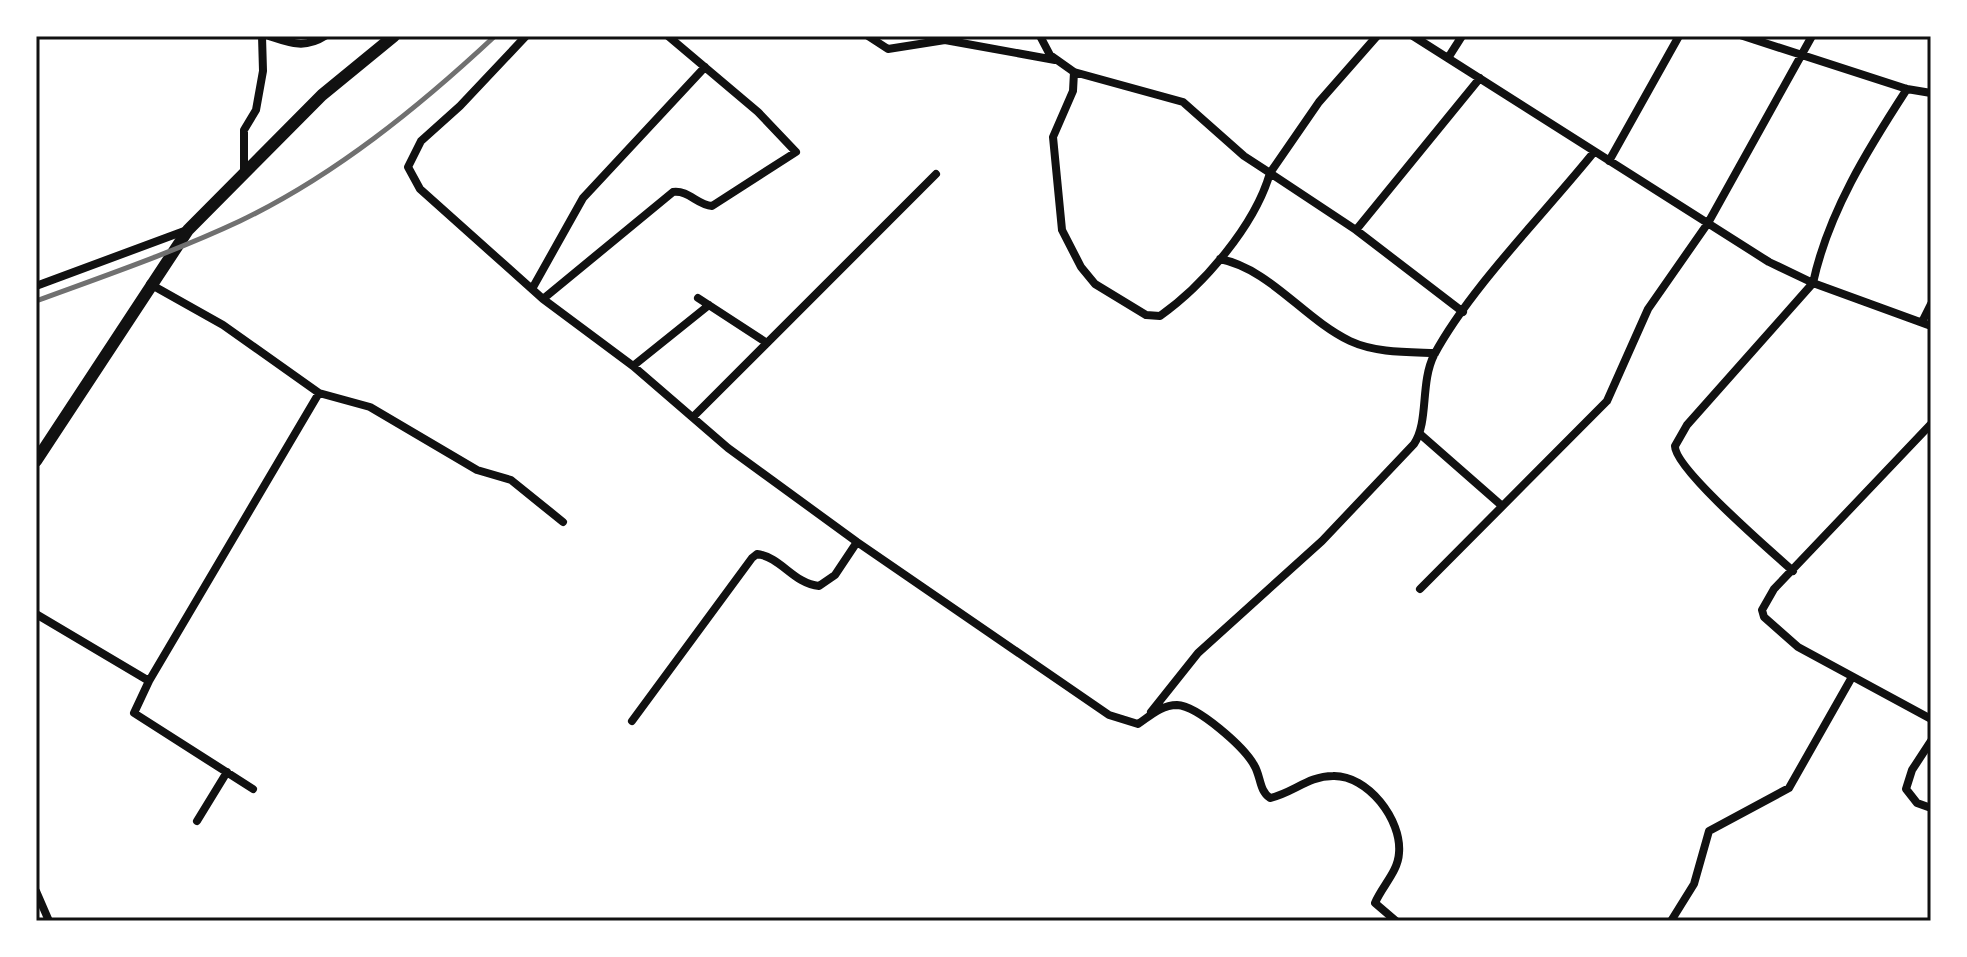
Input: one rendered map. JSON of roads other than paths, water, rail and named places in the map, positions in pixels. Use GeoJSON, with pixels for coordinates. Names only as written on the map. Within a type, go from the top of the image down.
{"type":"FeatureCollection","features":[{"type":"Feature","properties":{"kind":"main road"},"geometry":{"type":"LineString","coordinates":[[36,461],[41,442],[188,230],[322,95],[394,36]]}},
{"type":"Feature","properties":{"kind":"street"},"geometry":{"type":"LineString","coordinates":[[244,171],[244,130],[256,110],[263,71],[262,36]]}},
{"type":"Feature","properties":{"kind":"street"},"geometry":{"type":"LineString","coordinates":[[269,36],[295,45],[309,44],[325,36]]}},
{"type":"Feature","properties":{"kind":"street"},"geometry":{"type":"LineString","coordinates":[[526,36],[460,106],[421,141],[408,167],[412,179],[429,199],[543,299],[633,366],[728,448],[857,542],[1109,715],[1134,724],[1166,707],[1179,705],[1198,714],[1250,758],[1264,794],[1270,798],[1311,779],[1334,776],[1354,782],[1373,796],[1394,824],[1399,852],[1375,903],[1396,921]]}},
{"type":"Feature","properties":{"kind":"street"},"geometry":{"type":"LineString","coordinates":[[543,299],[673,192],[683,192],[704,205],[712,206],[796,152],[758,112],[668,36]]}},
{"type":"Feature","properties":{"kind":"street"},"geometry":{"type":"LineString","coordinates":[[868,36],[888,49],[945,40],[1056,61],[1074,72],[1183,102],[1244,156],[1356,230],[1463,312]]}},
{"type":"Feature","properties":{"kind":"street"},"geometry":{"type":"LineString","coordinates":[[1040,36],[1056,61]]}},
{"type":"Feature","properties":{"kind":"street"},"geometry":{"type":"LineString","coordinates":[[1074,72],[1073,91],[1054,129],[1062,230],[1087,276],[1138,311],[1160,316],[1220,259],[1259,203],[1270,173],[1311,112],[1377,36]]}},
{"type":"Feature","properties":{"kind":"street"},"geometry":{"type":"LineString","coordinates":[[1413,36],[1769,262],[1813,283],[1927,324],[1931,304]]}},
{"type":"Feature","properties":{"kind":"street"},"geometry":{"type":"LineString","coordinates":[[1448,58],[1462,36]]}},
{"type":"Feature","properties":{"kind":"street"},"geometry":{"type":"LineString","coordinates":[[1609,161],[1679,36]]}},
{"type":"Feature","properties":{"kind":"street"},"geometry":{"type":"LineString","coordinates":[[1743,36],[1907,89],[1931,93]]}},
{"type":"Feature","properties":{"kind":"street"},"geometry":{"type":"LineString","coordinates":[[1420,589],[1607,401],[1648,309],[1708,223],[1812,36]]}},
{"type":"Feature","properties":{"kind":"street"},"geometry":{"type":"LineString","coordinates":[[532,289],[583,198],[705,67]]}},
{"type":"Feature","properties":{"kind":"street"},"geometry":{"type":"LineString","coordinates":[[1356,230],[1480,78]]}},
{"type":"Feature","properties":{"kind":"street"},"geometry":{"type":"LineString","coordinates":[[1793,571],[1725,509],[1676,456],[1675,449],[1687,425],[1813,283],[1819,257],[1864,155],[1907,89]]}},
{"type":"Feature","properties":{"kind":"street"},"geometry":{"type":"LineString","coordinates":[[1148,716],[1198,653],[1322,541],[1420,434],[1424,386],[1435,353],[1463,312],[1594,152]]}},
{"type":"Feature","properties":{"kind":"street"},"geometry":{"type":"LineString","coordinates":[[693,417],[936,174]]}},
{"type":"Feature","properties":{"kind":"street"},"geometry":{"type":"LineString","coordinates":[[36,286],[188,230]]}},
{"type":"Feature","properties":{"kind":"street"},"geometry":{"type":"LineString","coordinates":[[1220,259],[1248,267],[1324,326],[1351,341],[1377,349],[1435,353]]}},
{"type":"Feature","properties":{"kind":"street"},"geometry":{"type":"LineString","coordinates":[[150,284],[223,325],[319,393],[370,407],[477,470],[511,480],[563,522]]}},
{"type":"Feature","properties":{"kind":"street"},"geometry":{"type":"LineString","coordinates":[[698,298],[767,343]]}},
{"type":"Feature","properties":{"kind":"street"},"geometry":{"type":"LineString","coordinates":[[633,366],[709,305]]}},
{"type":"Feature","properties":{"kind":"street"},"geometry":{"type":"LineString","coordinates":[[253,789],[134,713],[149,681],[319,393]]}},
{"type":"Feature","properties":{"kind":"street"},"geometry":{"type":"LineString","coordinates":[[1931,424],[1768,596],[1762,610],[1764,617],[1798,647],[1931,719]]}},
{"type":"Feature","properties":{"kind":"street"},"geometry":{"type":"LineString","coordinates":[[1420,434],[1501,505]]}},
{"type":"Feature","properties":{"kind":"street"},"geometry":{"type":"LineString","coordinates":[[632,721],[752,558],[767,556],[804,582],[819,586],[835,575],[857,542]]}},
{"type":"Feature","properties":{"kind":"street"},"geometry":{"type":"LineString","coordinates":[[36,614],[149,681]]}},
{"type":"Feature","properties":{"kind":"street"},"geometry":{"type":"LineString","coordinates":[[1671,921],[1694,884],[1709,831],[1789,788],[1852,677]]}},
{"type":"Feature","properties":{"kind":"street"},"geometry":{"type":"LineString","coordinates":[[1931,741],[1912,770],[1906,789],[1917,803],[1931,808]]}},
{"type":"Feature","properties":{"kind":"street"},"geometry":{"type":"LineString","coordinates":[[197,821],[227,772]]}},
{"type":"Feature","properties":{"kind":"street"},"geometry":{"type":"LineString","coordinates":[[36,891],[49,921]]}},
{"type":"Feature","properties":{"kind":"railway"},"geometry":{"type":"LineString","coordinates":[[36,301],[190,243],[275,203],[342,161],[406,114],[495,36]]}}]}
